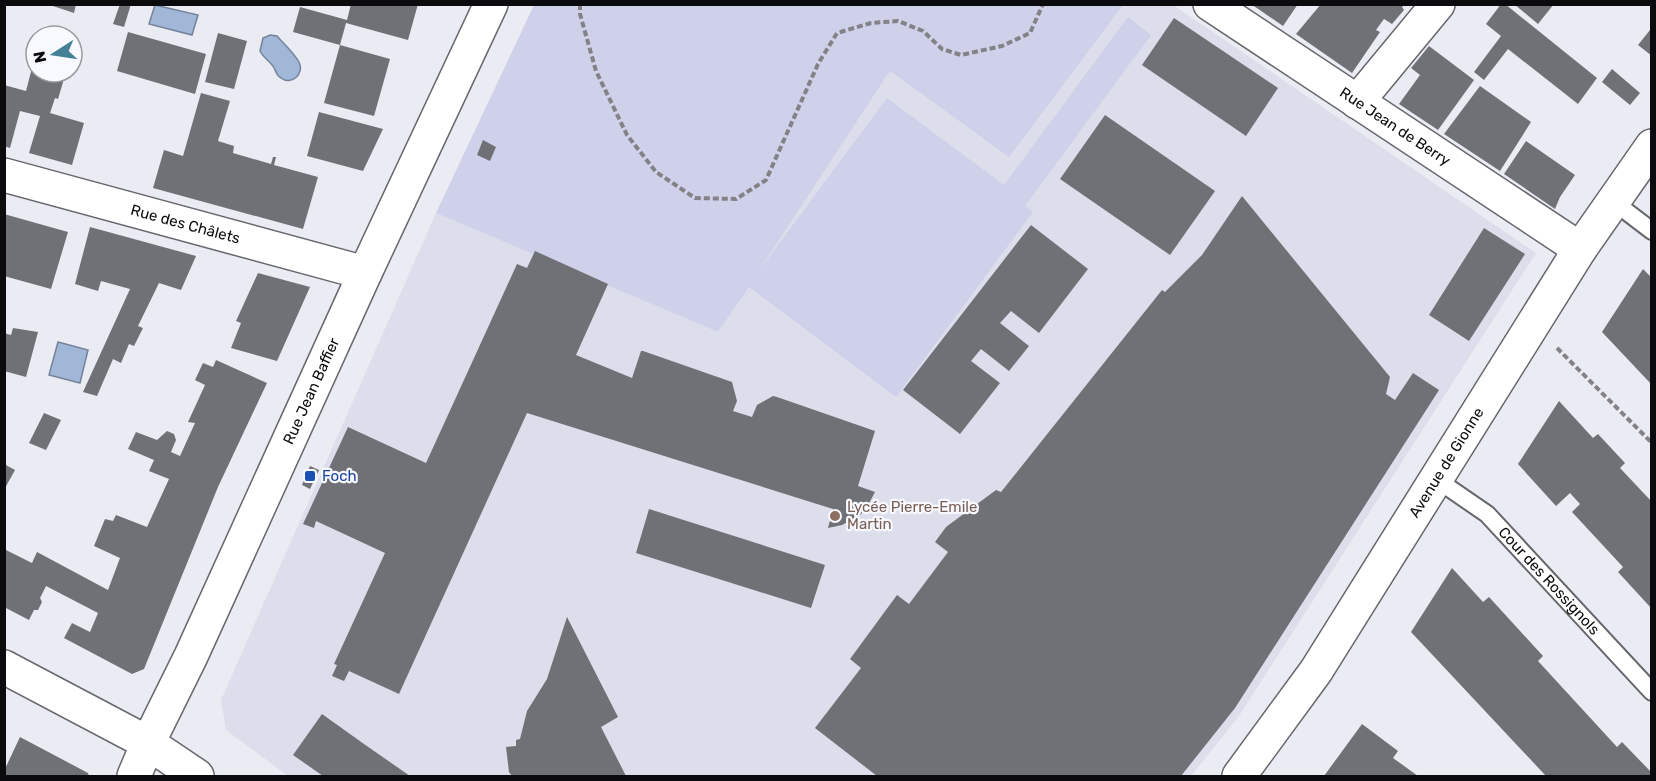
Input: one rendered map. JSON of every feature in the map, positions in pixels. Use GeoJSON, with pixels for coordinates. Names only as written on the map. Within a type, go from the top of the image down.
{"type":"FeatureCollection","features":[{"type":"Feature","properties":{"kind":"street","name":"Rue Jean Baffier"},"geometry":{"type":"LineString","coordinates":[[134,777],[491,4]]}},
{"type":"Feature","properties":{"kind":"street","name":"Rue Jean de Berry"},"geometry":{"type":"LineString","coordinates":[[1210,4],[1580,249]]}},
{"type":"Feature","properties":{"kind":"street"},"geometry":{"type":"LineString","coordinates":[[1357,102],[1438,4]]}},
{"type":"Feature","properties":{"kind":"street","name":"Avenue de Gionne"},"geometry":{"type":"LineString","coordinates":[[1239,777],[1316,671],[1580,249],[1652,146]]}},
{"type":"Feature","properties":{"kind":"street","name":"Rue des Châlets"},"geometry":{"type":"LineString","coordinates":[[4,175],[365,273]]}},
{"type":"Feature","properties":{"kind":"street"},"geometry":{"type":"LineString","coordinates":[[4,667],[148,743],[197,777]]}},
{"type":"Feature","properties":{"kind":"lane"},"geometry":{"type":"LineString","coordinates":[[1614,202],[1652,231]]}},
{"type":"Feature","properties":{"kind":"lane","name":"Cour des Rossignols"},"geometry":{"type":"LineString","coordinates":[[1436,479],[1487,514],[1652,692]]}},
{"type":"Feature","properties":{"kind":"path"},"geometry":{"type":"LineString","coordinates":[[580,4],[580,14],[596,70],[627,135],[656,172],[695,198],[736,199],[766,180],[818,64],[837,33],[871,22],[898,21],[923,31],[942,49],[961,55],[1002,46],[1030,33],[1043,4]]}},
{"type":"Feature","properties":{"kind":"path"},"geometry":{"type":"LineString","coordinates":[[1534,324],[1652,443]]}},
{"type":"Feature","properties":{"kind":"shaded area","name":"Lycée Pierre-Emile Martin"},"geometry":{"type":"Polygon","coordinates":[[[1172,4],[1536,253],[1239,716],[1191,776],[288,776],[226,730],[221,700],[436,213],[718,332],[890,71],[1009,156],[1123,5],[1172,4]]]}},
{"type":"Feature","properties":{"kind":"shaded area"},"geometry":{"type":"Polygon","coordinates":[[[155,5],[198,15],[192,35],[149,24],[155,5]]]}},
{"type":"Feature","properties":{"kind":"shaded area"},"geometry":{"type":"Polygon","coordinates":[[[534,5],[1123,5],[1009,157],[890,71],[758,272],[887,98],[1004,185],[1128,17],[1151,35],[1025,206],[1033,212],[896,397],[749,287],[718,332],[436,213],[534,5]]]}},
{"type":"Feature","properties":{"kind":"shaded area"},"geometry":{"type":"Polygon","coordinates":[[[270,35],[277,36],[299,62],[299,74],[293,80],[285,80],[278,76],[260,51],[263,38],[270,35]]]}},
{"type":"Feature","properties":{"kind":"shaded area"},"geometry":{"type":"Polygon","coordinates":[[[58,342],[88,350],[80,383],[49,375],[58,342]]]}},
{"type":"Feature","properties":{"kind":"building"},"geometry":{"type":"Polygon","coordinates":[[[47,4],[76,4],[74,13],[47,4]]]}},
{"type":"Feature","properties":{"kind":"building"},"geometry":{"type":"Polygon","coordinates":[[[120,4],[131,4],[124,27],[113,24],[120,4]]]}},
{"type":"Feature","properties":{"kind":"building"},"geometry":{"type":"Polygon","coordinates":[[[351,4],[418,4],[408,40],[346,23],[340,45],[293,32],[300,7],[347,20],[351,4]]]}},
{"type":"Feature","properties":{"kind":"building"},"geometry":{"type":"Polygon","coordinates":[[[1251,4],[1298,4],[1283,26],[1251,4]]]}},
{"type":"Feature","properties":{"kind":"building"},"geometry":{"type":"Polygon","coordinates":[[[1321,4],[1405,4],[1402,7],[1404,10],[1392,24],[1384,19],[1376,30],[1380,32],[1352,73],[1296,34],[1321,4]]]}},
{"type":"Feature","properties":{"kind":"building"},"geometry":{"type":"Polygon","coordinates":[[[1501,4],[1505,4],[1597,78],[1578,104],[1508,49],[1484,80],[1474,72],[1501,36],[1486,24],[1501,4]]]}},
{"type":"Feature","properties":{"kind":"building"},"geometry":{"type":"Polygon","coordinates":[[[1514,4],[1554,4],[1538,24],[1514,4]]]}},
{"type":"Feature","properties":{"kind":"building"},"geometry":{"type":"Polygon","coordinates":[[[1174,18],[1278,88],[1246,136],[1142,65],[1174,18]]]}},
{"type":"Feature","properties":{"kind":"building"},"geometry":{"type":"Polygon","coordinates":[[[1650,30],[1652,32],[1652,56],[1638,45],[1650,30]]]}},
{"type":"Feature","properties":{"kind":"building"},"geometry":{"type":"Polygon","coordinates":[[[128,32],[206,54],[195,94],[117,71],[128,32]]]}},
{"type":"Feature","properties":{"kind":"building"},"geometry":{"type":"Polygon","coordinates":[[[218,33],[247,41],[234,89],[205,82],[218,33]]]}},
{"type":"Feature","properties":{"kind":"building"},"geometry":{"type":"Polygon","coordinates":[[[340,45],[390,59],[374,116],[324,103],[340,45]]]}},
{"type":"Feature","properties":{"kind":"building"},"geometry":{"type":"Polygon","coordinates":[[[1429,46],[1474,80],[1438,130],[1399,104],[1420,75],[1411,68],[1429,46]]]}},
{"type":"Feature","properties":{"kind":"building"},"geometry":{"type":"Polygon","coordinates":[[[1612,69],[1640,93],[1630,105],[1602,82],[1612,69]]]}},
{"type":"Feature","properties":{"kind":"building"},"geometry":{"type":"Polygon","coordinates":[[[28,84],[62,84],[58,99],[55,98],[50,113],[84,123],[72,165],[29,153],[40,116],[20,111],[10,148],[4,146],[4,85],[26,91],[28,84]]]}},
{"type":"Feature","properties":{"kind":"building"},"geometry":{"type":"Polygon","coordinates":[[[1480,86],[1531,122],[1500,171],[1444,134],[1480,86]]]}},
{"type":"Feature","properties":{"kind":"building"},"geometry":{"type":"Polygon","coordinates":[[[201,93],[230,101],[218,141],[234,146],[233,153],[271,164],[273,157],[276,157],[274,165],[318,177],[303,229],[153,188],[164,150],[183,156],[201,93]]]}},
{"type":"Feature","properties":{"kind":"building"},"geometry":{"type":"Polygon","coordinates":[[[319,112],[383,129],[363,171],[307,156],[319,112]]]}},
{"type":"Feature","properties":{"kind":"building"},"geometry":{"type":"Polygon","coordinates":[[[1105,115],[1215,191],[1170,255],[1060,179],[1105,115]]]}},
{"type":"Feature","properties":{"kind":"building"},"geometry":{"type":"Polygon","coordinates":[[[483,140],[496,147],[490,161],[477,155],[483,140]]]}},
{"type":"Feature","properties":{"kind":"building"},"geometry":{"type":"Polygon","coordinates":[[[1526,141],[1575,175],[1555,209],[1504,174],[1526,141]]]}},
{"type":"Feature","properties":{"kind":"building"},"geometry":{"type":"Polygon","coordinates":[[[1242,196],[1390,377],[1386,394],[1395,400],[1413,373],[1439,390],[1235,708],[1181,776],[877,776],[815,728],[861,668],[850,659],[897,595],[909,604],[948,552],[935,542],[946,527],[996,490],[1001,492],[1162,290],[1165,292],[1202,255],[1242,196]]]}},
{"type":"Feature","properties":{"kind":"building"},"geometry":{"type":"Polygon","coordinates":[[[4,214],[68,232],[51,289],[4,276],[4,214]]]}},
{"type":"Feature","properties":{"kind":"building"},"geometry":{"type":"Polygon","coordinates":[[[1031,225],[1088,269],[1039,333],[1011,311],[1000,323],[1029,346],[1009,371],[981,349],[971,361],[1000,383],[960,434],[903,390],[1031,225]]]}},
{"type":"Feature","properties":{"kind":"building"},"geometry":{"type":"Polygon","coordinates":[[[90,227],[196,256],[181,290],[159,283],[138,326],[143,328],[134,346],[129,344],[121,363],[113,359],[97,396],[83,392],[130,289],[101,281],[98,291],[75,284],[90,227]]]}},
{"type":"Feature","properties":{"kind":"building"},"geometry":{"type":"Polygon","coordinates":[[[1484,228],[1525,254],[1469,341],[1429,315],[1484,228]]]}},
{"type":"Feature","properties":{"kind":"building"},"geometry":{"type":"Polygon","coordinates":[[[535,251],[608,284],[576,355],[632,378],[641,351],[643,351],[732,382],[737,401],[733,411],[752,417],[757,405],[773,396],[875,431],[858,486],[875,492],[866,509],[859,516],[842,525],[828,528],[833,509],[527,413],[399,694],[349,671],[344,681],[332,676],[337,665],[334,664],[385,553],[316,521],[314,528],[303,524],[348,427],[426,463],[517,264],[527,268],[535,251]]]}},
{"type":"Feature","properties":{"kind":"building"},"geometry":{"type":"Polygon","coordinates":[[[1643,269],[1652,278],[1652,385],[1602,332],[1643,269]]]}},
{"type":"Feature","properties":{"kind":"building"},"geometry":{"type":"Polygon","coordinates":[[[258,273],[310,287],[277,361],[231,348],[241,323],[236,321],[258,273]]]}},
{"type":"Feature","properties":{"kind":"building"},"geometry":{"type":"Polygon","coordinates":[[[13,328],[38,332],[26,377],[4,371],[4,333],[11,335],[13,328]]]}},
{"type":"Feature","properties":{"kind":"building"},"geometry":{"type":"Polygon","coordinates":[[[216,360],[267,383],[218,487],[144,669],[132,674],[64,638],[72,623],[90,632],[98,613],[46,586],[40,598],[42,602],[38,610],[34,610],[29,620],[4,607],[4,549],[32,563],[37,552],[108,590],[120,558],[94,546],[105,519],[113,521],[116,515],[147,527],[169,479],[149,471],[154,460],[128,449],[136,432],[157,440],[167,431],[174,434],[176,440],[171,452],[180,456],[195,423],[188,422],[205,385],[195,380],[203,363],[213,367],[216,360]]]}},
{"type":"Feature","properties":{"kind":"building"},"geometry":{"type":"Polygon","coordinates":[[[1559,401],[1593,438],[1598,434],[1625,463],[1620,468],[1652,502],[1652,609],[1618,572],[1623,567],[1572,512],[1580,504],[1570,493],[1556,506],[1518,464],[1559,401]]]}},
{"type":"Feature","properties":{"kind":"building"},"geometry":{"type":"Polygon","coordinates":[[[44,413],[61,420],[46,450],[29,443],[44,413]]]}},
{"type":"Feature","properties":{"kind":"building"},"geometry":{"type":"Polygon","coordinates":[[[4,464],[15,470],[4,490],[4,464]]]}},
{"type":"Feature","properties":{"kind":"building"},"geometry":{"type":"Polygon","coordinates":[[[310,466],[319,470],[310,489],[302,485],[310,466]]]}},
{"type":"Feature","properties":{"kind":"building"},"geometry":{"type":"Polygon","coordinates":[[[649,509],[825,565],[811,608],[636,553],[649,509]]]}},
{"type":"Feature","properties":{"kind":"building"},"geometry":{"type":"Polygon","coordinates":[[[1452,568],[1483,602],[1489,597],[1543,656],[1538,661],[1617,747],[1622,742],[1652,773],[1652,776],[1546,776],[1411,632],[1452,568]]]}},
{"type":"Feature","properties":{"kind":"building"},"geometry":{"type":"Polygon","coordinates":[[[567,617],[618,717],[601,727],[626,776],[512,776],[509,772],[506,747],[516,746],[516,740],[520,739],[527,711],[547,679],[567,617]]]}},
{"type":"Feature","properties":{"kind":"building"},"geometry":{"type":"Polygon","coordinates":[[[322,714],[410,776],[323,776],[293,755],[322,714]]]}},
{"type":"Feature","properties":{"kind":"building"},"geometry":{"type":"Polygon","coordinates":[[[1362,724],[1398,751],[1393,758],[1418,776],[1324,776],[1362,724]]]}},
{"type":"Feature","properties":{"kind":"building"},"geometry":{"type":"Polygon","coordinates":[[[20,737],[88,773],[89,776],[4,776],[4,771],[20,737]]]}},
{"type":"Feature","properties":{"kind":"place","name":"Foch"},"geometry":{"type":"Point","coordinates":[310,476]}},
{"type":"Feature","properties":{"kind":"place","name":"Lycée Pierre-Emile Martin"},"geometry":{"type":"Point","coordinates":[835,516]}}]}
